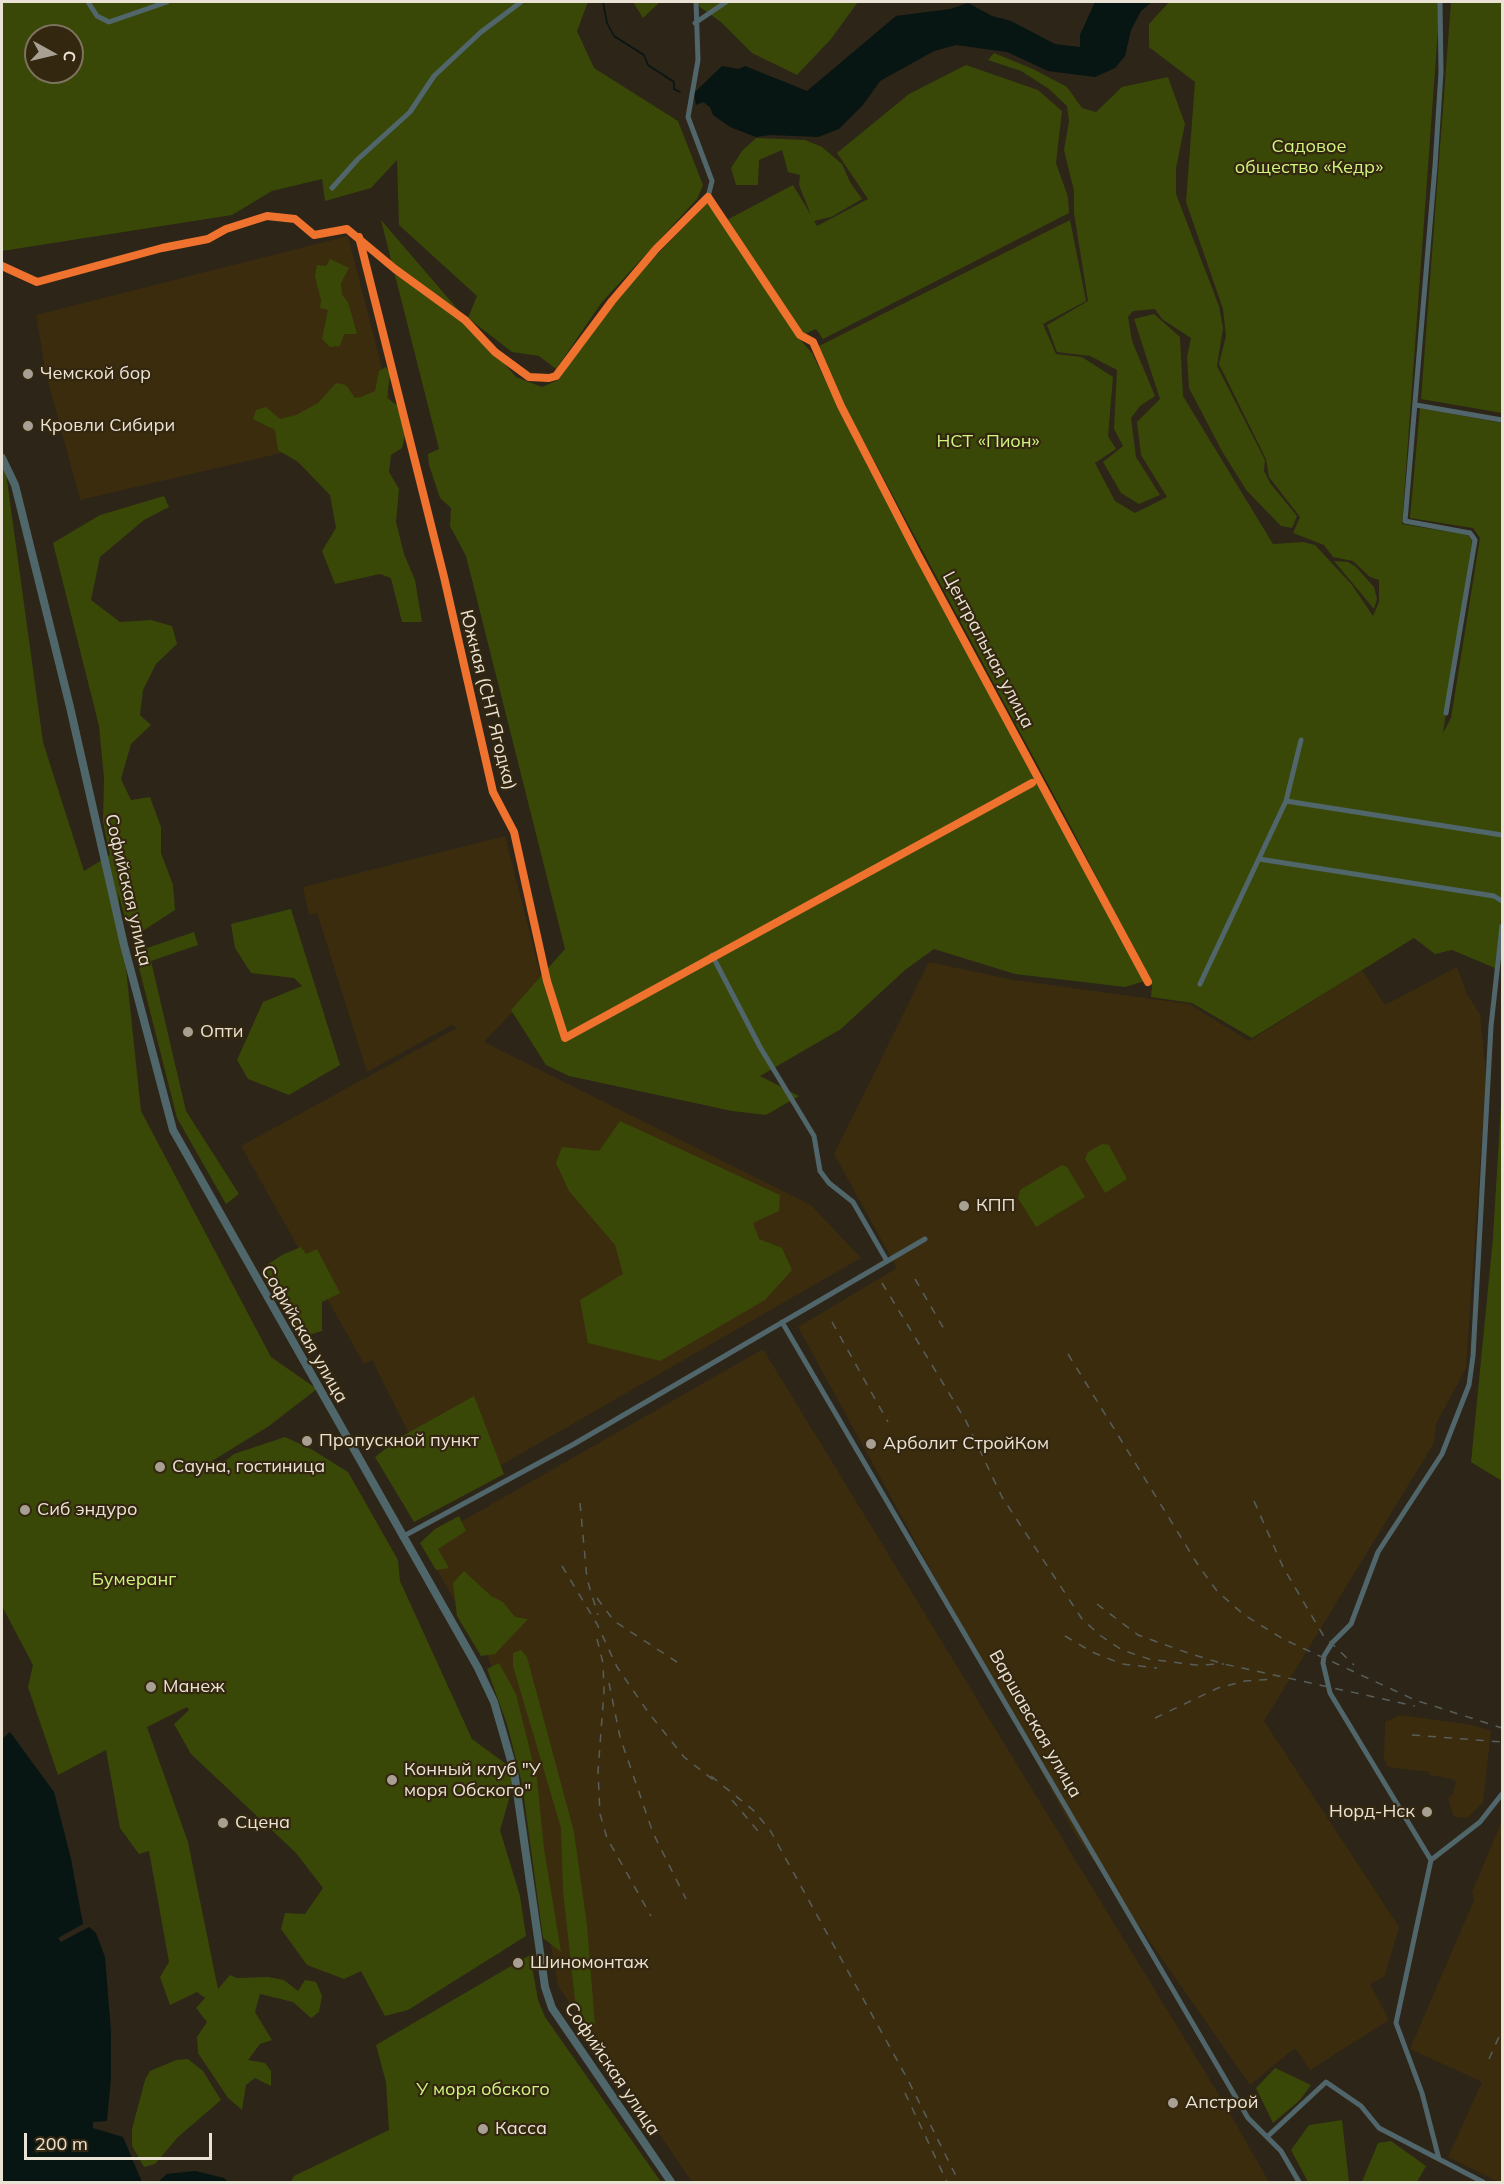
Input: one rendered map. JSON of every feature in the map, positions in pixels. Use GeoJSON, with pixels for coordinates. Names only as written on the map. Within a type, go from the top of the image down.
{"type":"FeatureCollection","features":[{"type":"Feature","properties":{"kind":"main road","name":"Софийская улица"},"geometry":{"type":"LineString","coordinates":[[2,458],[15,485],[70,707],[124,945],[173,1130],[402,1537],[477,1665],[505,1737],[520,1807],[545,1987],[552,2008],[671,2182]]}},
{"type":"Feature","properties":{"kind":"street"},"geometry":{"type":"LineString","coordinates":[[88,2],[97,16],[109,22],[167,2]]}},
{"type":"Feature","properties":{"kind":"street"},"geometry":{"type":"LineString","coordinates":[[332,188],[358,159],[410,112],[434,76],[481,32],[521,2]]}},
{"type":"Feature","properties":{"kind":"street"},"geometry":{"type":"LineString","coordinates":[[2,266],[37,282],[162,248],[208,239],[226,229],[267,216],[295,219],[314,235],[347,229],[395,269],[465,320],[495,352],[530,376],[549,378],[556,376],[612,301],[656,249],[708,197],[712,182],[688,117],[698,60],[696,2]]}},
{"type":"Feature","properties":{"kind":"street"},"geometry":{"type":"LineString","coordinates":[[695,23],[726,2]]}},
{"type":"Feature","properties":{"kind":"street"},"geometry":{"type":"LineString","coordinates":[[1440,2],[1439,92],[1416,405],[1405,521],[1470,533],[1475,540],[1446,713]]}},
{"type":"Feature","properties":{"kind":"street","name":"Центральная улица"},"geometry":{"type":"LineString","coordinates":[[708,197],[800,336],[813,342],[841,406],[918,555],[1148,982]]}},
{"type":"Feature","properties":{"kind":"street","name":"Южная (СНТ Ягодка)"},"geometry":{"type":"LineString","coordinates":[[359,237],[444,578],[493,792],[514,832],[547,981],[565,1038],[712,955]]}},
{"type":"Feature","properties":{"kind":"street"},"geometry":{"type":"LineString","coordinates":[[1416,405],[1503,420]]}},
{"type":"Feature","properties":{"kind":"street"},"geometry":{"type":"LineString","coordinates":[[1200,984],[1286,801],[1301,740]]}},
{"type":"Feature","properties":{"kind":"street"},"geometry":{"type":"LineString","coordinates":[[887,1261],[853,1202],[829,1183],[820,1171],[814,1136],[760,1047],[712,955],[1032,783]]}},
{"type":"Feature","properties":{"kind":"street"},"geometry":{"type":"LineString","coordinates":[[1286,801],[1503,835]]}},
{"type":"Feature","properties":{"kind":"street"},"geometry":{"type":"LineString","coordinates":[[1259,859],[1494,896],[1503,901]]}},
{"type":"Feature","properties":{"kind":"street"},"geometry":{"type":"LineString","coordinates":[[1431,1860],[1330,1693],[1323,1663],[1324,1656],[1332,1643],[1352,1624],[1378,1551],[1442,1454],[1452,1421],[1469,1385],[1474,1344],[1491,1026],[1503,926]]}},
{"type":"Feature","properties":{"kind":"street"},"geometry":{"type":"LineString","coordinates":[[402,1537],[574,1444],[925,1239]]}},
{"type":"Feature","properties":{"kind":"street","name":"Варшавская улица"},"geometry":{"type":"LineString","coordinates":[[782,1322],[1248,2118],[1281,2151],[1299,2182]]}},
{"type":"Feature","properties":{"kind":"street"},"geometry":{"type":"LineString","coordinates":[[1439,2159],[1422,2093],[1396,2023],[1431,1860],[1480,1822],[1503,1794]]}},
{"type":"Feature","properties":{"kind":"street"},"geometry":{"type":"LineString","coordinates":[[1267,2137],[1326,2082],[1361,2106],[1379,2128],[1483,2182]]}},
{"type":"Feature","properties":{"kind":"shaded area"},"geometry":{"type":"Polygon","coordinates":[[[1095,2],[1152,2],[1141,11],[1131,30],[1125,56],[1115,68],[1095,77],[1048,71],[1007,52],[956,45],[934,51],[880,81],[863,105],[839,129],[818,137],[770,135],[756,137],[730,127],[713,115],[710,107],[703,102],[696,105],[694,93],[722,66],[739,69],[745,66],[807,91],[896,16],[950,9],[968,3],[992,16],[1011,21],[1055,44],[1080,47],[1080,35],[1095,2]]]}},
{"type":"Feature","properties":{"kind":"shaded area"},"geometry":{"type":"Polygon","coordinates":[[[348,236],[397,426],[80,500],[46,374],[36,315],[348,236]]]}},
{"type":"Feature","properties":{"kind":"shaded area"},"geometry":{"type":"Polygon","coordinates":[[[505,836],[542,981],[484,1042],[811,1205],[861,1258],[442,1499],[372,1360],[364,1364],[241,1146],[457,1028],[452,1025],[367,1072],[317,913],[309,915],[303,887],[505,836]]]}},
{"type":"Feature","properties":{"kind":"shaded area"},"geometry":{"type":"Polygon","coordinates":[[[929,962],[1014,980],[1189,1004],[1249,1041],[1362,970],[1385,1005],[1457,967],[1467,994],[1480,1014],[1486,1077],[1466,1368],[1436,1424],[1434,1443],[1264,1721],[1399,1927],[1385,1976],[1370,1984],[1389,2020],[1310,2070],[1295,2048],[1250,2085],[1077,1837],[798,1327],[897,1268],[834,1154],[929,962]]]}},
{"type":"Feature","properties":{"kind":"shaded area"},"geometry":{"type":"Polygon","coordinates":[[[763,1349],[1224,2103],[1269,2182],[692,2182],[558,1986],[511,1721],[489,1659],[422,1544],[763,1349]]]}},
{"type":"Feature","properties":{"kind":"shaded area"},"geometry":{"type":"Polygon","coordinates":[[[1400,1715],[1472,1725],[1491,1731],[1483,1803],[1467,1818],[1454,1817],[1448,1798],[1452,1795],[1456,1782],[1452,1779],[1430,1775],[1430,1772],[1388,1767],[1384,1759],[1385,1722],[1400,1715]]]}},
{"type":"Feature","properties":{"kind":"shaded area"},"geometry":{"type":"Polygon","coordinates":[[[10,1732],[54,1792],[71,1859],[83,1924],[58,1938],[61,1942],[89,1927],[96,1933],[105,1957],[111,2032],[111,2078],[107,2121],[93,2122],[93,2128],[123,2137],[142,2182],[2,2182],[2,1739],[10,1732]]]}},
{"type":"Feature","properties":{"kind":"shaded area"},"geometry":{"type":"Polygon","coordinates":[[[1502,1821],[1502,2182],[1499,2182],[1448,2157],[1482,2082],[1410,2049],[1474,1900],[1472,1892],[1502,1821]]]}},
{"type":"Feature","properties":{"kind":"shaded area"},"geometry":{"type":"Polygon","coordinates":[[[195,2171],[224,2178],[228,2182],[158,2182],[167,2174],[195,2171]]]}},
{"type":"Feature","properties":{"kind":"green space"},"geometry":{"type":"Polygon","coordinates":[[[2,2],[588,2],[577,31],[594,68],[678,121],[703,185],[697,199],[602,302],[556,369],[539,356],[512,352],[468,318],[477,296],[399,225],[397,160],[371,188],[325,201],[322,179],[272,191],[232,215],[2,251],[2,2]]]}},
{"type":"Feature","properties":{"kind":"green space"},"geometry":{"type":"Polygon","coordinates":[[[633,2],[660,2],[643,18],[633,2]]]}},
{"type":"Feature","properties":{"kind":"green space"},"geometry":{"type":"Polygon","coordinates":[[[693,2],[858,2],[831,39],[797,75],[752,53],[721,22],[693,2]]]}},
{"type":"Feature","properties":{"kind":"green space"},"geometry":{"type":"Polygon","coordinates":[[[1169,2],[1440,2],[1402,524],[1468,535],[1472,541],[1443,733],[1451,718],[1480,538],[1473,528],[1410,518],[1420,408],[1502,423],[1502,911],[1495,968],[1452,950],[1435,954],[1414,938],[1252,1038],[1192,1003],[1151,997],[1152,986],[1071,827],[835,388],[819,346],[1070,220],[1086,301],[1043,324],[1056,354],[1082,357],[1113,377],[1108,436],[1116,449],[1095,463],[1115,501],[1135,513],[1167,497],[1141,455],[1137,422],[1160,399],[1134,319],[1154,314],[1180,337],[1183,396],[1273,544],[1303,542],[1315,545],[1352,585],[1373,616],[1379,602],[1379,580],[1370,577],[1353,561],[1333,557],[1324,545],[1293,533],[1300,517],[1269,477],[1266,459],[1219,364],[1226,336],[1223,309],[1186,202],[1195,82],[1149,47],[1149,24],[1169,2]]]}},
{"type":"Feature","properties":{"kind":"green space"},"geometry":{"type":"Polygon","coordinates":[[[1451,2],[1502,2],[1502,413],[1421,399],[1451,2]]]}},
{"type":"Feature","properties":{"kind":"green space"},"geometry":{"type":"Polygon","coordinates":[[[994,53],[1033,69],[1067,87],[1082,108],[1096,112],[1122,87],[1168,77],[1185,124],[1176,168],[1176,194],[1219,306],[1223,328],[1217,366],[1265,460],[1264,471],[1270,483],[1297,516],[1292,528],[1281,526],[1247,491],[1223,453],[1189,388],[1187,357],[1191,338],[1162,319],[1155,309],[1133,311],[1128,317],[1132,341],[1155,396],[1140,406],[1131,418],[1136,457],[1160,495],[1139,504],[1121,493],[1103,462],[1123,446],[1114,429],[1117,370],[1090,356],[1057,352],[1047,325],[1088,301],[1074,213],[1074,191],[1064,150],[1069,121],[1067,106],[1049,89],[1021,71],[988,60],[994,53]]]}},
{"type":"Feature","properties":{"kind":"green space"},"geometry":{"type":"Polygon","coordinates":[[[966,65],[1038,90],[1062,111],[1056,163],[1068,197],[1069,213],[823,339],[816,329],[798,337],[812,353],[868,467],[1145,981],[1125,987],[1015,974],[934,949],[905,970],[841,1029],[760,1076],[799,1096],[766,1115],[732,1111],[569,1076],[546,1065],[511,1010],[565,949],[466,556],[450,526],[451,508],[440,498],[429,465],[428,454],[439,449],[381,220],[516,377],[542,387],[558,380],[611,302],[707,203],[723,222],[793,185],[811,215],[799,185],[800,175],[788,172],[782,150],[759,160],[758,185],[736,185],[731,168],[742,151],[756,138],[805,140],[822,147],[842,164],[850,182],[862,199],[831,217],[814,221],[817,226],[868,199],[837,153],[909,94],[966,65]]]}},
{"type":"Feature","properties":{"kind":"green space"},"geometry":{"type":"Polygon","coordinates":[[[330,259],[349,268],[341,283],[342,295],[348,302],[357,334],[344,334],[340,346],[330,347],[322,339],[328,310],[320,308],[321,300],[315,276],[317,265],[326,266],[330,259]]]}},
{"type":"Feature","properties":{"kind":"green space"},"geometry":{"type":"Polygon","coordinates":[[[386,367],[390,374],[387,398],[397,405],[406,432],[402,448],[391,455],[389,472],[399,489],[396,522],[404,554],[415,580],[422,622],[402,622],[391,578],[380,574],[335,584],[322,551],[336,528],[330,495],[298,462],[278,450],[275,430],[253,419],[256,410],[266,407],[280,419],[296,415],[318,403],[336,383],[346,385],[355,398],[361,397],[375,391],[379,371],[386,367]]]}},
{"type":"Feature","properties":{"kind":"green space","name":"Бумеранг"},"geometry":{"type":"Polygon","coordinates":[[[2,444],[43,742],[84,871],[110,855],[103,822],[104,778],[99,726],[53,543],[100,515],[164,496],[169,507],[144,520],[100,557],[91,600],[120,622],[151,620],[172,626],[177,644],[156,664],[143,690],[140,715],[151,725],[131,744],[121,779],[131,800],[150,797],[161,827],[161,853],[173,885],[175,910],[141,932],[126,922],[118,892],[141,1111],[271,1357],[317,1389],[269,1426],[212,1461],[216,1468],[234,1454],[285,1437],[311,1449],[348,1472],[398,1560],[400,1581],[472,1739],[517,1772],[500,1830],[520,1896],[526,1936],[408,2010],[385,2016],[361,1971],[344,1979],[307,1965],[281,1929],[285,1913],[305,1914],[323,1888],[296,1853],[191,1754],[174,1724],[189,1710],[187,1707],[147,1727],[188,1842],[218,1989],[230,1975],[237,1978],[268,1977],[284,1980],[298,1991],[305,1980],[316,1982],[322,1996],[319,2012],[311,2018],[293,2002],[260,1994],[255,2012],[272,2040],[260,2044],[248,2060],[265,2063],[271,2071],[271,2086],[255,2078],[246,2085],[242,2110],[228,2098],[198,2053],[197,2037],[207,2022],[196,2008],[205,1998],[197,1992],[170,2005],[160,1977],[169,1962],[149,1851],[139,1854],[120,1828],[106,1750],[58,1775],[28,1687],[33,1665],[2,1606],[2,444]]]}},
{"type":"Feature","properties":{"kind":"green space"},"geometry":{"type":"Polygon","coordinates":[[[1334,561],[1348,562],[1356,567],[1374,587],[1377,599],[1374,609],[1334,561]]]}},
{"type":"Feature","properties":{"kind":"green space"},"geometry":{"type":"Polygon","coordinates":[[[291,909],[340,1065],[289,1095],[248,1079],[237,1060],[263,1002],[302,986],[294,978],[251,973],[235,948],[231,924],[291,909]]]}},
{"type":"Feature","properties":{"kind":"green space"},"geometry":{"type":"Polygon","coordinates":[[[194,932],[198,945],[151,961],[186,1111],[239,1194],[226,1204],[177,1118],[135,952],[194,932]]]}},
{"type":"Feature","properties":{"kind":"green space"},"geometry":{"type":"Polygon","coordinates":[[[1502,1087],[1502,1481],[1471,1462],[1493,1238],[1502,1087]]]}},
{"type":"Feature","properties":{"kind":"green space"},"geometry":{"type":"Polygon","coordinates":[[[620,1121],[780,1195],[779,1211],[753,1223],[759,1239],[782,1248],[792,1270],[765,1300],[660,1361],[588,1343],[580,1300],[623,1274],[615,1245],[569,1191],[556,1163],[562,1147],[599,1151],[620,1121]]]}},
{"type":"Feature","properties":{"kind":"green space"},"geometry":{"type":"Polygon","coordinates":[[[1102,1144],[1109,1145],[1127,1179],[1105,1193],[1085,1159],[1088,1152],[1102,1144]]]}},
{"type":"Feature","properties":{"kind":"green space"},"geometry":{"type":"Polygon","coordinates":[[[1062,1165],[1067,1167],[1085,1197],[1036,1227],[1018,1198],[1020,1190],[1062,1165]]]}},
{"type":"Feature","properties":{"kind":"green space"},"geometry":{"type":"Polygon","coordinates":[[[301,1247],[306,1254],[317,1249],[340,1293],[322,1302],[322,1331],[302,1337],[264,1267],[282,1255],[301,1247]]]}},
{"type":"Feature","properties":{"kind":"green space"},"geometry":{"type":"Polygon","coordinates":[[[474,1396],[504,1474],[414,1522],[375,1457],[399,1438],[474,1396]]]}},
{"type":"Feature","properties":{"kind":"green space"},"geometry":{"type":"Polygon","coordinates":[[[459,1516],[466,1531],[438,1549],[449,1568],[436,1570],[420,1543],[435,1529],[459,1516]]]}},
{"type":"Feature","properties":{"kind":"green space"},"geometry":{"type":"Polygon","coordinates":[[[464,1571],[491,1596],[503,1602],[515,1617],[528,1619],[495,1654],[481,1656],[457,1616],[453,1583],[464,1571]]]}},
{"type":"Feature","properties":{"kind":"green space"},"geometry":{"type":"Polygon","coordinates":[[[521,1650],[527,1657],[574,1832],[587,1925],[595,2025],[588,2026],[575,2000],[563,1891],[561,1828],[513,1666],[513,1653],[521,1650]]]}},
{"type":"Feature","properties":{"kind":"green space"},"geometry":{"type":"Polygon","coordinates":[[[499,1663],[516,1694],[537,1779],[544,1849],[561,1952],[543,1938],[522,1783],[507,1724],[487,1669],[499,1663]]]}},
{"type":"Feature","properties":{"kind":"green space","name":"У моря обского"},"geometry":{"type":"Polygon","coordinates":[[[530,1955],[538,2000],[545,2017],[661,2182],[291,2182],[294,2176],[389,2130],[386,2082],[376,2045],[530,1955]]]}},
{"type":"Feature","properties":{"kind":"green space"},"geometry":{"type":"Polygon","coordinates":[[[188,2059],[203,2071],[221,2100],[178,2137],[155,2164],[144,2167],[132,2146],[132,2129],[145,2080],[150,2071],[176,2060],[188,2059]]]}},
{"type":"Feature","properties":{"kind":"green space"},"geometry":{"type":"Polygon","coordinates":[[[1275,2068],[1311,2085],[1300,2100],[1273,2123],[1256,2088],[1275,2068]]]}},
{"type":"Feature","properties":{"kind":"green space"},"geometry":{"type":"Polygon","coordinates":[[[1342,2120],[1349,2182],[1308,2182],[1291,2150],[1309,2125],[1342,2120]]]}},
{"type":"Feature","properties":{"kind":"green space"},"geometry":{"type":"Polygon","coordinates":[[[1391,2141],[1426,2166],[1417,2182],[1362,2182],[1378,2143],[1391,2141]]]}},
{"type":"Feature","properties":{"kind":"waterway"},"geometry":{"type":"LineString","coordinates":[[603,2],[607,23],[614,36],[644,55],[648,65],[674,82],[674,89],[680,92]]}},
{"type":"Feature","properties":{"kind":"railway"},"geometry":{"type":"LineString","coordinates":[[915,1279],[944,1329]]}},
{"type":"Feature","properties":{"kind":"railway"},"geometry":{"type":"LineString","coordinates":[[882,1283],[966,1421],[1002,1497],[1082,1619],[1122,1650],[1149,1659],[1196,1665],[1224,1664]]}},
{"type":"Feature","properties":{"kind":"railway"},"geometry":{"type":"LineString","coordinates":[[832,1322],[888,1422]]}},
{"type":"Feature","properties":{"kind":"railway"},"geometry":{"type":"LineString","coordinates":[[1068,1354],[1198,1565],[1217,1591],[1243,1614],[1283,1639],[1415,1700],[1502,1728]]}},
{"type":"Feature","properties":{"kind":"railway"},"geometry":{"type":"LineString","coordinates":[[1254,1501],[1283,1567],[1323,1635],[1354,1665]]}},
{"type":"Feature","properties":{"kind":"railway"},"geometry":{"type":"LineString","coordinates":[[580,1503],[587,1579],[598,1615]]}},
{"type":"Feature","properties":{"kind":"railway"},"geometry":{"type":"LineString","coordinates":[[562,1566],[597,1624],[617,1667],[648,1712],[684,1757],[716,1782]]}},
{"type":"Feature","properties":{"kind":"railway"},"geometry":{"type":"LineString","coordinates":[[597,1598],[614,1621],[677,1662]]}},
{"type":"Feature","properties":{"kind":"railway"},"geometry":{"type":"LineString","coordinates":[[1097,1604],[1138,1635],[1188,1653],[1224,1664],[1415,1706]]}},
{"type":"Feature","properties":{"kind":"railway"},"geometry":{"type":"LineString","coordinates":[[1065,1636],[1092,1652],[1122,1664],[1157,1668]]}},
{"type":"Feature","properties":{"kind":"railway"},"geometry":{"type":"LineString","coordinates":[[597,1639],[603,1663],[604,1691],[598,1772],[600,1814],[607,1838],[651,1916]]}},
{"type":"Feature","properties":{"kind":"railway"},"geometry":{"type":"LineString","coordinates":[[1155,1718],[1218,1688],[1245,1681],[1274,1679]]}},
{"type":"Feature","properties":{"kind":"railway"},"geometry":{"type":"LineString","coordinates":[[609,1683],[620,1737],[653,1833],[686,1899]]}},
{"type":"Feature","properties":{"kind":"railway"},"geometry":{"type":"LineString","coordinates":[[1412,1735],[1502,1742]]}},
{"type":"Feature","properties":{"kind":"railway"},"geometry":{"type":"LineString","coordinates":[[711,1776],[753,1810],[770,1830],[908,2080],[959,2182]]}},
{"type":"Feature","properties":{"kind":"railway"},"geometry":{"type":"LineString","coordinates":[[732,1800],[763,1837]]}},
{"type":"Feature","properties":{"kind":"railway"},"geometry":{"type":"LineString","coordinates":[[1489,2059],[1502,2030]]}},
{"type":"Feature","properties":{"kind":"railway"},"geometry":{"type":"LineString","coordinates":[[905,2093],[947,2182]]}},
{"type":"Feature","properties":{"kind":"cycle path"},"geometry":{"type":"LineString","coordinates":[[2,266],[37,282],[162,248],[208,239],[226,229],[267,216],[295,219],[314,235],[347,229],[395,269],[465,320],[495,352],[529,377],[549,378],[556,376],[612,301],[656,249],[708,197],[800,335],[813,342],[841,406],[918,555],[1148,982]]}},
{"type":"Feature","properties":{"kind":"cycle path"},"geometry":{"type":"LineString","coordinates":[[359,237],[444,577],[493,792],[514,832],[547,981],[565,1038],[1032,783]]}},
{"type":"Feature","properties":{"kind":"place","name":"Чемской бор"},"geometry":{"type":"Point","coordinates":[28,374]}},
{"type":"Feature","properties":{"kind":"place","name":"Кровли Сибири"},"geometry":{"type":"Point","coordinates":[28,426]}},
{"type":"Feature","properties":{"kind":"place","name":"Опти"},"geometry":{"type":"Point","coordinates":[188,1032]}},
{"type":"Feature","properties":{"kind":"place","name":"КПП"},"geometry":{"type":"Point","coordinates":[964,1206]}},
{"type":"Feature","properties":{"kind":"place","name":"Пропускной пункт"},"geometry":{"type":"Point","coordinates":[307,1441]}},
{"type":"Feature","properties":{"kind":"place","name":"Арболит СтройКом"},"geometry":{"type":"Point","coordinates":[871,1444]}},
{"type":"Feature","properties":{"kind":"place","name":"Сауна, гостиница"},"geometry":{"type":"Point","coordinates":[160,1467]}},
{"type":"Feature","properties":{"kind":"place","name":"Сиб эндуро"},"geometry":{"type":"Point","coordinates":[25,1510]}},
{"type":"Feature","properties":{"kind":"place","name":"Манеж"},"geometry":{"type":"Point","coordinates":[151,1687]}},
{"type":"Feature","properties":{"kind":"place","name":"Конный клуб \"У моря Обского\""},"geometry":{"type":"Point","coordinates":[392,1780]}},
{"type":"Feature","properties":{"kind":"place","name":"Норд-Нск"},"geometry":{"type":"Point","coordinates":[1427,1812]}},
{"type":"Feature","properties":{"kind":"place","name":"Сцена"},"geometry":{"type":"Point","coordinates":[223,1823]}},
{"type":"Feature","properties":{"kind":"place","name":"Шиномонтаж"},"geometry":{"type":"Point","coordinates":[518,1963]}},
{"type":"Feature","properties":{"kind":"place","name":"Апстрой"},"geometry":{"type":"Point","coordinates":[1173,2103]}},
{"type":"Feature","properties":{"kind":"place","name":"Касса"},"geometry":{"type":"Point","coordinates":[483,2129]}},
{"type":"Feature","properties":{"kind":"park label","name":"Садовое общество «Кедр»"},"geometry":{"type":"Point","coordinates":[1309,157]}},
{"type":"Feature","properties":{"kind":"park label","name":"НСТ «Пион»"},"geometry":{"type":"Point","coordinates":[988,442]}}]}
